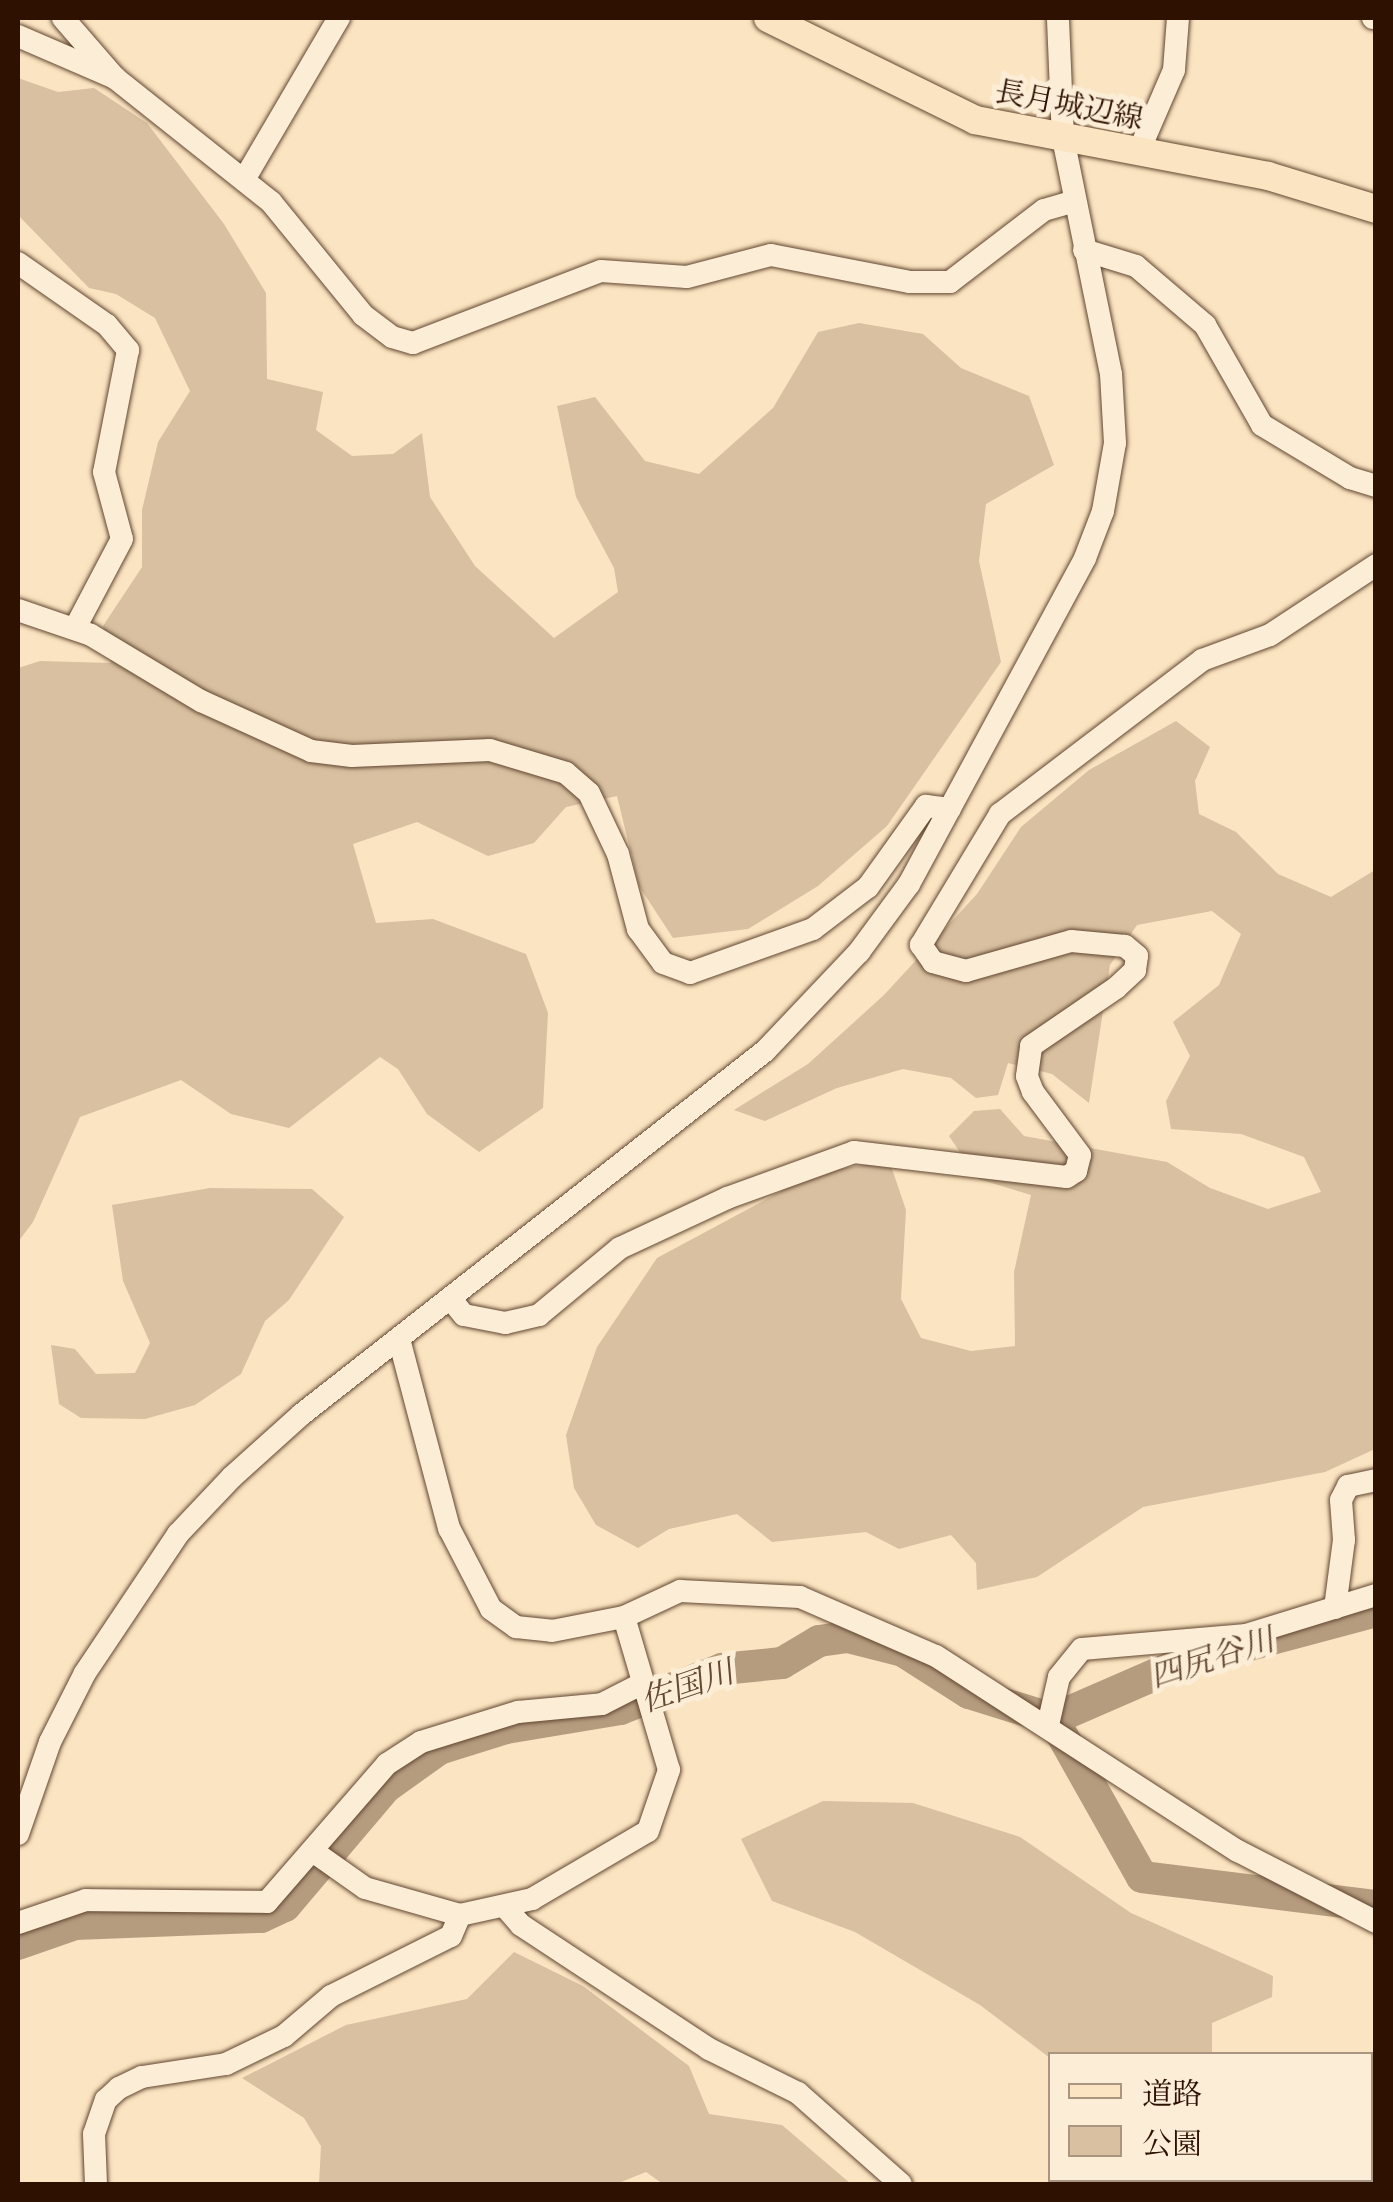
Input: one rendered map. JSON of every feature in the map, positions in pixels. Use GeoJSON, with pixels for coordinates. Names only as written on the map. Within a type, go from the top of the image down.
{"type":"FeatureCollection","features":[{"type":"Feature","properties":{"kind":"main road","name":"長月城辺線"},"geometry":{"type":"LineString","coordinates":[[768,18],[929,101],[975,120],[1268,176],[1376,209]]}},
{"type":"Feature","properties":{"kind":"street"},"geometry":{"type":"LineString","coordinates":[[63,18],[115,78],[245,178],[363,315],[392,337],[413,343],[601,271],[688,277],[771,256],[910,282],[950,282],[1044,210],[1075,201]]}},
{"type":"Feature","properties":{"kind":"street"},"geometry":{"type":"LineString","coordinates":[[245,178],[339,18]]}},
{"type":"Feature","properties":{"kind":"street"},"geometry":{"type":"LineString","coordinates":[[18,1834],[50,1742],[85,1673],[178,1534],[302,1414],[765,1051],[817,1001],[908,884],[1086,558],[1103,511],[1115,444],[1111,374],[1063,139],[1058,18]]}},
{"type":"Feature","properties":{"kind":"street"},"geometry":{"type":"LineString","coordinates":[[1139,151],[1174,70],[1178,18]]}},
{"type":"Feature","properties":{"kind":"street"},"geometry":{"type":"LineString","coordinates":[[18,36],[115,78]]}},
{"type":"Feature","properties":{"kind":"street"},"geometry":{"type":"LineString","coordinates":[[1084,250],[1136,266],[1205,325],[1262,424],[1350,478],[1376,486]]}},
{"type":"Feature","properties":{"kind":"street"},"geometry":{"type":"LineString","coordinates":[[18,264],[107,325],[128,350],[104,472],[122,540],[75,628]]}},
{"type":"Feature","properties":{"kind":"street"},"geometry":{"type":"LineString","coordinates":[[450,1298],[464,1315],[492,1320],[539,1315],[620,1248],[727,1198],[854,1152],[879,1150],[1067,1177],[1076,1171],[1080,1155],[1033,1092],[1027,1076],[1031,1046],[1116,988],[1135,970],[1137,956],[1125,946],[1071,941],[966,971],[933,962],[920,945],[1000,814],[1202,660],[1270,635],[1376,565]]}},
{"type":"Feature","properties":{"kind":"street"},"geometry":{"type":"LineString","coordinates":[[18,610],[75,628],[201,701],[311,750],[352,756],[490,750],[566,773],[589,793],[618,854],[638,929],[663,962],[690,973],[813,929],[868,887],[926,806],[950,809]]}},
{"type":"Feature","properties":{"kind":"street"},"geometry":{"type":"LineString","coordinates":[[399,1338],[409,1358],[436,1492],[491,1609],[516,1627],[552,1631],[624,1618],[680,1590],[800,1597],[936,1656],[1238,1850],[1376,1922]]}},
{"type":"Feature","properties":{"kind":"street"},"geometry":{"type":"LineString","coordinates":[[1335,1608],[1344,1540],[1342,1500],[1348,1486],[1376,1480]]}},
{"type":"Feature","properties":{"kind":"street"},"geometry":{"type":"LineString","coordinates":[[1048,1725],[1059,1677],[1082,1649],[1246,1636],[1376,1595]]}},
{"type":"Feature","properties":{"kind":"street"},"geometry":{"type":"LineString","coordinates":[[314,1852],[365,1888],[460,1915],[506,1908],[648,1831],[669,1770],[624,1618]]}},
{"type":"Feature","properties":{"kind":"street"},"geometry":{"type":"LineString","coordinates":[[18,1923],[86,1900],[267,1902],[387,1764],[421,1742],[518,1712],[602,1704],[642,1684]]}},
{"type":"Feature","properties":{"kind":"street"},"geometry":{"type":"LineString","coordinates":[[506,1908],[521,1926],[709,2049],[798,2093],[902,2184]]}},
{"type":"Feature","properties":{"kind":"street"},"geometry":{"type":"LineString","coordinates":[[96,2184],[94,2134],[106,2100],[119,2088],[142,2077],[226,2064],[284,2036],[331,1996],[451,1936],[460,1915]]}},
{"type":"Feature","properties":{"kind":"green space"},"geometry":{"type":"Polygon","coordinates":[[[18,78],[58,92],[94,88],[147,123],[224,224],[266,293],[267,379],[323,392],[316,430],[352,456],[393,454],[422,433],[430,497],[475,566],[554,638],[618,592],[614,568],[576,497],[557,406],[595,397],[645,461],[699,474],[773,408],[818,332],[859,323],[923,334],[961,368],[1029,396],[1054,465],[986,504],[979,561],[1001,662],[887,826],[818,886],[748,929],[673,938],[639,886],[617,796],[566,807],[534,843],[488,856],[417,822],[353,844],[376,923],[433,919],[526,954],[548,1013],[543,1108],[479,1152],[427,1114],[398,1069],[380,1057],[289,1128],[231,1114],[181,1080],[80,1117],[33,1222],[18,1242],[18,668],[40,661],[111,663],[103,626],[142,567],[142,510],[158,442],[190,391],[155,318],[116,294],[89,288],[18,215],[18,78]]]}},
{"type":"Feature","properties":{"kind":"green space"},"geometry":{"type":"Polygon","coordinates":[[[1176,721],[1210,747],[1195,781],[1199,814],[1236,832],[1278,874],[1331,897],[1375,870],[1375,1449],[1325,1472],[1143,1507],[1037,1577],[977,1590],[976,1563],[951,1535],[899,1549],[866,1532],[772,1542],[737,1514],[669,1529],[638,1548],[596,1525],[574,1488],[566,1435],[597,1347],[657,1258],[813,1174],[889,1160],[906,1210],[901,1299],[921,1338],[971,1351],[1015,1346],[1014,1272],[1031,1195],[978,1179],[949,1136],[974,1111],[1000,1109],[1024,1136],[1167,1162],[1210,1188],[1268,1209],[1321,1192],[1304,1157],[1241,1134],[1171,1129],[1166,1101],[1190,1056],[1173,1022],[1219,985],[1241,934],[1212,911],[1137,925],[1110,965],[1089,1103],[1052,1074],[1008,1063],[998,1095],[976,1098],[951,1078],[903,1069],[837,1088],[765,1121],[734,1110],[808,1064],[884,995],[977,894],[1021,827],[1089,770],[1176,721]]]}},
{"type":"Feature","properties":{"kind":"green space"},"geometry":{"type":"Polygon","coordinates":[[[210,1188],[312,1189],[344,1217],[289,1300],[265,1321],[241,1374],[195,1405],[145,1419],[81,1418],[59,1404],[51,1345],[75,1349],[96,1374],[135,1373],[150,1343],[123,1281],[112,1205],[210,1188]]]}},
{"type":"Feature","properties":{"kind":"green space"},"geometry":{"type":"Polygon","coordinates":[[[823,1801],[913,1803],[1020,1837],[1131,1913],[1273,1976],[1272,1997],[1212,2023],[1212,2052],[1048,2052],[1048,2056],[980,2005],[855,1932],[772,1901],[741,1839],[823,1801]]]}},
{"type":"Feature","properties":{"kind":"green space"},"geometry":{"type":"Polygon","coordinates":[[[514,1952],[583,1986],[689,2066],[709,2114],[782,2125],[851,2184],[663,2184],[646,2172],[616,2184],[319,2184],[321,2146],[304,2118],[242,2078],[346,2025],[467,1999],[514,1952]]]}},
{"type":"Feature","properties":{"kind":"green space"},"geometry":{"type":"Polygon","coordinates":[[[1373,2177],[1375,2184],[1258,2182],[1373,2182],[1373,2177]]]}},
{"type":"Feature","properties":{"kind":"waterway","name":"四尻谷川"},"geometry":{"type":"LineString","coordinates":[[1053,1719],[1182,1663],[1376,1611]]}},
{"type":"Feature","properties":{"kind":"waterway","name":"佐国川"},"geometry":{"type":"LineString","coordinates":[[18,1944],[75,1924],[261,1917],[285,1906],[386,1787],[439,1749],[506,1728],[620,1709],[722,1669],[782,1663],[819,1641],[848,1637],[903,1651],[969,1693],[1053,1719],[1142,1877],[1376,1906]]}}]}
